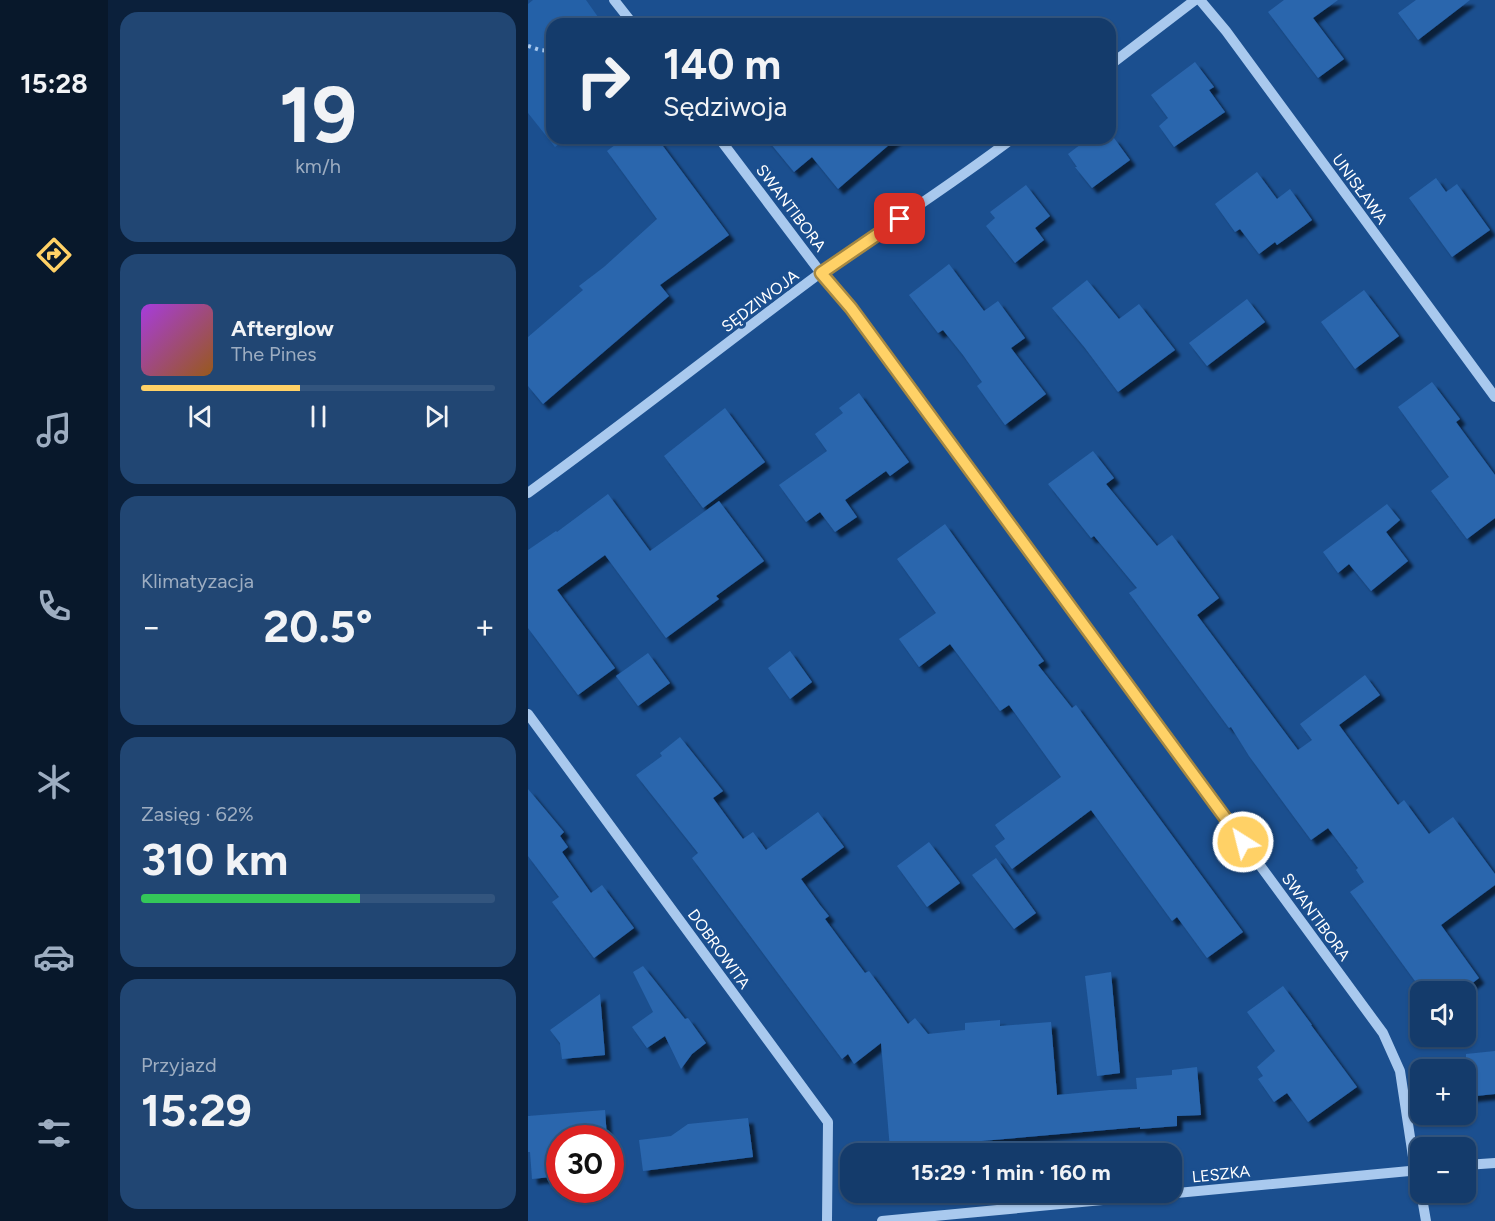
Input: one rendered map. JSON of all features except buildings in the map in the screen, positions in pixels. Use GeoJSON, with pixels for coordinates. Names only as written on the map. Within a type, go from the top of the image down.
{"type":"FeatureCollection","features":[{"type":"Feature","properties":{"kind":"street"},"geometry":{"type":"LineString","coordinates":[[614,0],[628,18]]}},
{"type":"Feature","properties":{"kind":"street"},"geometry":{"type":"LineString","coordinates":[[1116,61],[1198,0]]}},
{"type":"Feature","properties":{"kind":"street","name":"UNISŁAWA"},"geometry":{"type":"LineString","coordinates":[[1198,0],[1226,31],[1495,397]]}},
{"type":"Feature","properties":{"kind":"street","name":"SWANTIBORA"},"geometry":{"type":"LineString","coordinates":[[724,144],[821,273],[851,308],[1383,1033],[1400,1071],[1412,1137]]}},
{"type":"Feature","properties":{"kind":"street","name":"SĘDZIWOJA"},"geometry":{"type":"LineString","coordinates":[[528,493],[821,273],[1005,144]]}},
{"type":"Feature","properties":{"kind":"street","name":"DOBROWITA"},"geometry":{"type":"LineString","coordinates":[[528,714],[828,1122],[827,1221]]}},
{"type":"Feature","properties":{"kind":"street"},"geometry":{"type":"LineString","coordinates":[[1476,1164],[1495,1162]]}},
{"type":"Feature","properties":{"kind":"street","name":"LESZKA"},"geometry":{"type":"LineString","coordinates":[[882,1221],[1410,1171]]}},
{"type":"Feature","properties":{"kind":"street","name":"SWANTIBORA"},"geometry":{"type":"LineString","coordinates":[[1423,1203],[1426,1221]]}},
{"type":"Feature","properties":{"kind":"path"},"geometry":{"type":"LineString","coordinates":[[528,46],[546,50]]}},
{"type":"Feature","properties":{"kind":"shaded area"},"geometry":{"type":"Polygon","coordinates":[[[533,0],[586,0],[599,18],[546,18],[546,136],[528,113],[528,4],[533,0]]]}},
{"type":"Feature","properties":{"kind":"route"},"geometry":{"type":"LineString","coordinates":[[900,219],[821,273],[851,308],[1243,842]]}}]}
